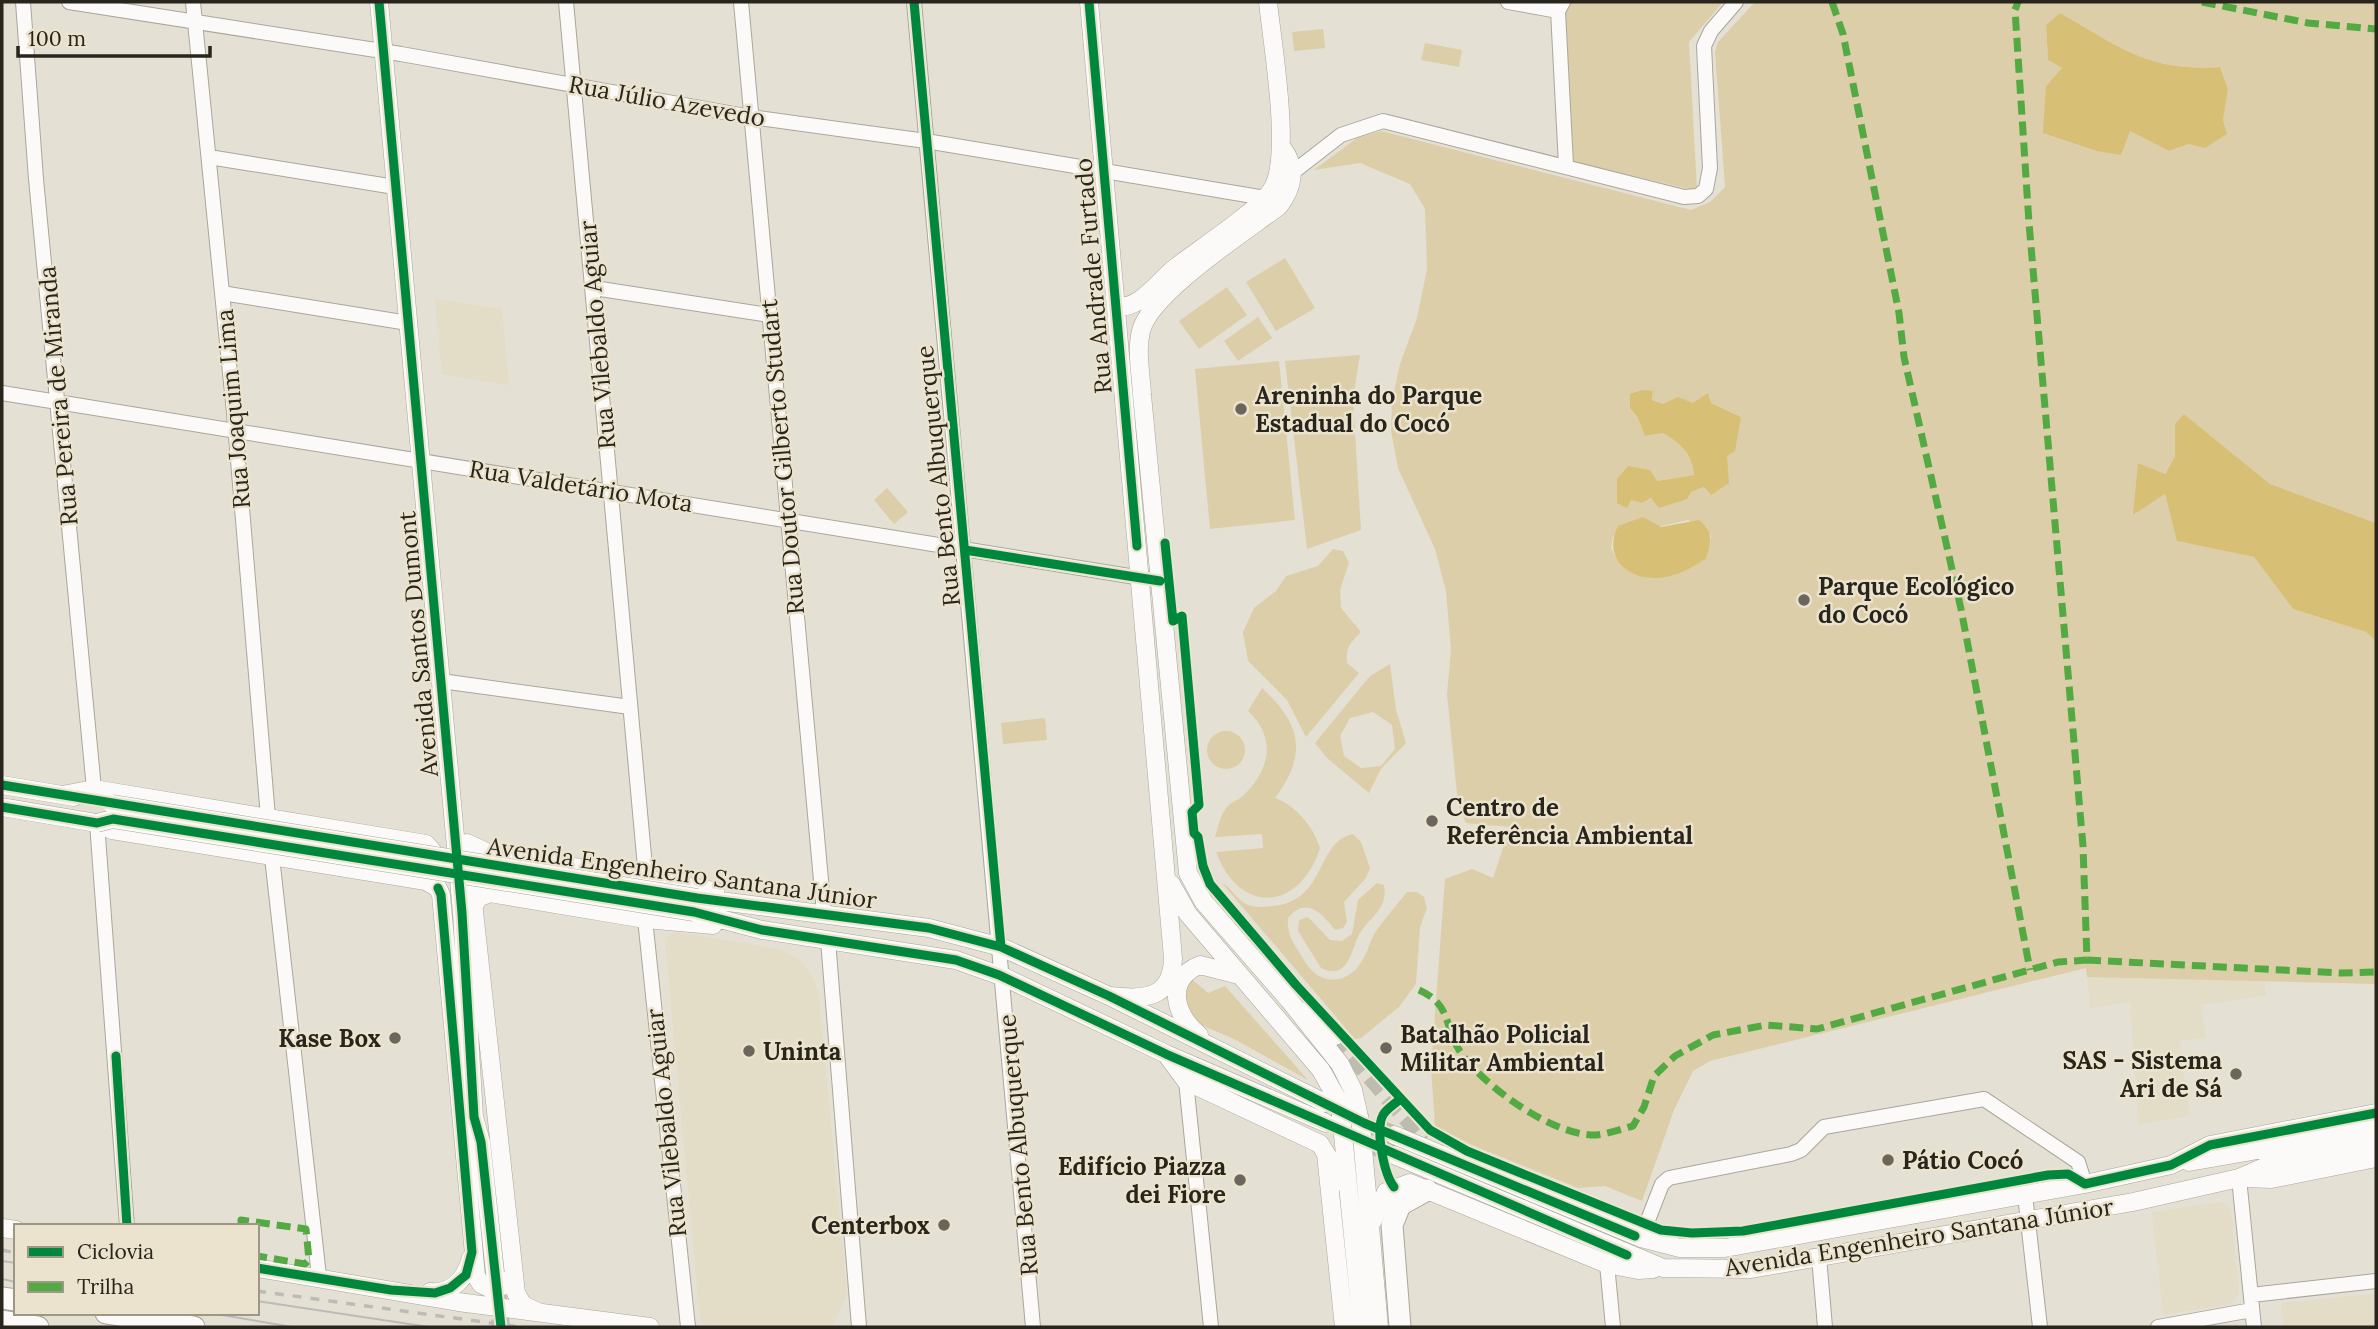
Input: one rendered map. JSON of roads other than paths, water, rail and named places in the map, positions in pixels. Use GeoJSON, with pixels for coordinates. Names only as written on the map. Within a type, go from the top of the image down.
{"type":"FeatureCollection","features":[{"type":"Feature","properties":{"kind":"highway"},"geometry":{"type":"LineString","coordinates":[[1400,1327],[1391,1225],[1400,1205],[1427,1190]]}},
{"type":"Feature","properties":{"kind":"highway"},"geometry":{"type":"LineString","coordinates":[[119,1315],[194,1327]]}},
{"type":"Feature","properties":{"kind":"highway"},"geometry":{"type":"LineString","coordinates":[[2,1321],[38,1327]]}},
{"type":"Feature","properties":{"kind":"main road","name":"Avenida Santos Dumont"},"geometry":{"type":"LineString","coordinates":[[379,2],[454,823],[474,1117],[481,1142],[496,1282]]}},
{"type":"Feature","properties":{"kind":"main road","name":"Rua Andrade Furtado"},"geometry":{"type":"LineString","coordinates":[[1089,2],[1167,860]]}},
{"type":"Feature","properties":{"kind":"main road"},"geometry":{"type":"LineString","coordinates":[[1116,306],[1125,308],[1135,304],[1165,276],[1265,198],[1277,180],[1283,149],[1268,2]]}},
{"type":"Feature","properties":{"kind":"main road"},"geometry":{"type":"LineString","coordinates":[[1283,149],[1292,161],[1292,173],[1291,187],[1279,206],[1156,302],[1149,311],[1140,340],[1188,873],[1203,901],[1289,1000],[1340,1064],[1353,1090],[1362,1126],[1379,1327]]}},
{"type":"Feature","properties":{"kind":"main road"},"geometry":{"type":"LineString","coordinates":[[1165,276],[1203,265],[1231,224]]}},
{"type":"Feature","properties":{"kind":"main road","name":"Avenida Engenheiro Santana Júnior"},"geometry":{"type":"LineString","coordinates":[[2,785],[696,905],[762,930],[956,960],[1004,977],[1166,1054],[1325,1123]]}},
{"type":"Feature","properties":{"kind":"main road"},"geometry":{"type":"LineString","coordinates":[[62,795],[94,789],[426,844],[433,852],[435,863],[433,873],[426,881]]}},
{"type":"Feature","properties":{"kind":"main road","name":"Avenida Engenheiro Santana Júnior"},"geometry":{"type":"LineString","coordinates":[[2,807],[97,823],[113,819],[696,905],[751,904],[929,928],[1001,947],[1109,996],[1325,1103]]}},
{"type":"Feature","properties":{"kind":"main road"},"geometry":{"type":"LineString","coordinates":[[97,823],[112,830],[426,881],[438,888],[441,895],[476,1276],[485,1288],[499,1288],[514,1274]]}},
{"type":"Feature","properties":{"kind":"main road"},"geometry":{"type":"LineString","coordinates":[[454,823],[467,843],[514,1274],[519,1299],[523,1305],[538,1312]]}},
{"type":"Feature","properties":{"kind":"main road"},"geometry":{"type":"LineString","coordinates":[[467,843],[486,852],[704,887],[751,904]]}},
{"type":"Feature","properties":{"kind":"main road"},"geometry":{"type":"LineString","coordinates":[[486,852],[479,856],[480,884],[490,893]]}},
{"type":"Feature","properties":{"kind":"main road"},"geometry":{"type":"LineString","coordinates":[[1167,860],[1170,882],[1188,914],[1332,1086],[1340,1104],[1362,1327]]}},
{"type":"Feature","properties":{"kind":"main road"},"geometry":{"type":"LineString","coordinates":[[1109,996],[1151,996],[1160,990],[1171,976],[1173,958],[1167,860]]}},
{"type":"Feature","properties":{"kind":"main road"},"geometry":{"type":"LineString","coordinates":[[474,906],[478,898],[490,893],[645,919],[762,930]]}},
{"type":"Feature","properties":{"kind":"main road"},"geometry":{"type":"LineString","coordinates":[[479,965],[481,1142]]}},
{"type":"Feature","properties":{"kind":"main road"},"geometry":{"type":"LineString","coordinates":[[1229,1055],[1189,1025],[1181,1014],[1176,991],[1182,975],[1200,965],[1239,975]]}},
{"type":"Feature","properties":{"kind":"main road"},"geometry":{"type":"LineString","coordinates":[[1289,1000],[1316,1018],[1335,1036]]}},
{"type":"Feature","properties":{"kind":"main road"},"geometry":{"type":"LineString","coordinates":[[1166,1054],[1186,1081],[1314,1140],[1326,1154],[1348,1191]]}},
{"type":"Feature","properties":{"kind":"main road","name":"Avenida Engenheiro Santana Júnior"},"geometry":{"type":"LineString","coordinates":[[1394,1135],[1641,1238],[1680,1248],[1725,1248],[2085,1184],[2171,1165],[2210,1145],[2376,1113]]}},
{"type":"Feature","properties":{"kind":"main road"},"geometry":{"type":"LineString","coordinates":[[2171,1165],[2376,1129]]}},
{"type":"Feature","properties":{"kind":"main road"},"geometry":{"type":"LineString","coordinates":[[1425,1139],[1444,1155]]}},
{"type":"Feature","properties":{"kind":"main road","name":"Avenida Engenheiro Santana Júnior"},"geometry":{"type":"LineString","coordinates":[[1394,1155],[1663,1268],[1751,1269],[2133,1202],[2239,1178],[2269,1165],[2376,1145]]}},
{"type":"Feature","properties":{"kind":"main road"},"geometry":{"type":"LineString","coordinates":[[1326,1154],[1344,1327]]}},
{"type":"Feature","properties":{"kind":"main road"},"geometry":{"type":"LineString","coordinates":[[2239,1178],[2271,1179],[2376,1158]]}},
{"type":"Feature","properties":{"kind":"main road"},"geometry":{"type":"LineString","coordinates":[[1369,1232],[1386,1192],[1405,1183],[1607,1264],[1638,1270],[1663,1268]]}},
{"type":"Feature","properties":{"kind":"main road"},"geometry":{"type":"LineString","coordinates":[[1341,1300],[1350,1216]]}},
{"type":"Feature","properties":{"kind":"main road"},"geometry":{"type":"LineString","coordinates":[[391,1290],[435,1293],[450,1288],[466,1275],[472,1251]]}},
{"type":"Feature","properties":{"kind":"main road"},"geometry":{"type":"LineString","coordinates":[[259,1268],[650,1327]]}},
{"type":"Feature","properties":{"kind":"street","name":"Rua Pereira de Miranda"},"geometry":{"type":"LineString","coordinates":[[23,2],[36,179],[60,402],[94,789]]}},
{"type":"Feature","properties":{"kind":"street","name":"Rua Júlio Azevedo"},"geometry":{"type":"LineString","coordinates":[[69,2],[384,52],[751,117],[926,141],[1265,198]]}},
{"type":"Feature","properties":{"kind":"street","name":"Rua Joaquim Lima"},"geometry":{"type":"LineString","coordinates":[[193,2],[235,432],[268,817]]}},
{"type":"Feature","properties":{"kind":"street","name":"Rua Vilebaldo Aguiar"},"geometry":{"type":"LineString","coordinates":[[566,2],[646,878]]}},
{"type":"Feature","properties":{"kind":"street","name":"Rua Doutor Gilberto Studart"},"geometry":{"type":"LineString","coordinates":[[741,2],[824,913]]}},
{"type":"Feature","properties":{"kind":"street","name":"Rua Bento Albuquerque"},"geometry":{"type":"LineString","coordinates":[[914,2],[1004,977],[1033,1327]]}},
{"type":"Feature","properties":{"kind":"street"},"geometry":{"type":"LineString","coordinates":[[1508,2],[1560,6],[1566,165]]}},
{"type":"Feature","properties":{"kind":"street"},"geometry":{"type":"LineString","coordinates":[[1292,173],[1341,135],[1383,121],[1690,198],[1706,190],[1710,168],[1704,46],[1711,31],[1736,2]]}},
{"type":"Feature","properties":{"kind":"street"},"geometry":{"type":"LineString","coordinates":[[209,157],[396,187]]}},
{"type":"Feature","properties":{"kind":"street"},"geometry":{"type":"LineString","coordinates":[[594,288],[769,315]]}},
{"type":"Feature","properties":{"kind":"street"},"geometry":{"type":"LineString","coordinates":[[222,293],[408,323]]}},
{"type":"Feature","properties":{"kind":"street","name":"Rua Valdetário Mota"},"geometry":{"type":"LineString","coordinates":[[2,393],[1160,581]]}},
{"type":"Feature","properties":{"kind":"street"},"geometry":{"type":"LineString","coordinates":[[440,681],[630,707]]}},
{"type":"Feature","properties":{"kind":"street"},"geometry":{"type":"LineString","coordinates":[[97,823],[127,1224]]}},
{"type":"Feature","properties":{"kind":"street"},"geometry":{"type":"LineString","coordinates":[[272,856],[319,1276]]}},
{"type":"Feature","properties":{"kind":"street","name":"Rua Vilebaldo Aguiar"},"geometry":{"type":"LineString","coordinates":[[645,919],[688,1327]]}},
{"type":"Feature","properties":{"kind":"street"},"geometry":{"type":"LineString","coordinates":[[828,940],[859,1327]]}},
{"type":"Feature","properties":{"kind":"street"},"geometry":{"type":"LineString","coordinates":[[1186,1081],[1211,1327]]}},
{"type":"Feature","properties":{"kind":"street"},"geometry":{"type":"LineString","coordinates":[[1641,1238],[1662,1184],[1669,1178],[1791,1154],[1801,1150],[1824,1127],[1984,1099],[2078,1162],[2085,1184]]}},
{"type":"Feature","properties":{"kind":"street"},"geometry":{"type":"LineString","coordinates":[[2239,1178],[2254,1327]]}},
{"type":"Feature","properties":{"kind":"street"},"geometry":{"type":"LineString","coordinates":[[2025,1195],[2040,1327]]}},
{"type":"Feature","properties":{"kind":"street"},"geometry":{"type":"LineString","coordinates":[[1819,1257],[1825,1327]]}},
{"type":"Feature","properties":{"kind":"street"},"geometry":{"type":"LineString","coordinates":[[1607,1264],[1613,1327]]}},
{"type":"Feature","properties":{"kind":"street"},"geometry":{"type":"LineString","coordinates":[[2251,1295],[2376,1281]]}},
{"type":"Feature","properties":{"kind":"street"},"geometry":{"type":"LineString","coordinates":[[846,1327],[858,1310]]}},
{"type":"Feature","properties":{"kind":"street"},"geometry":{"type":"LineString","coordinates":[[2158,1327],[2252,1310]]}},
{"type":"Feature","properties":{"kind":"tunnel"},"geometry":{"type":"LineString","coordinates":[[1335,1036],[1425,1139]]}},
{"type":"Feature","properties":{"kind":"tunnel"},"geometry":{"type":"LineString","coordinates":[[1349,1115],[1394,1135]]}},
{"type":"Feature","properties":{"kind":"tunnel"},"geometry":{"type":"LineString","coordinates":[[1351,1135],[1394,1155]]}},
{"type":"Feature","properties":{"kind":"tunnel"},"geometry":{"type":"LineString","coordinates":[[497,1292],[501,1327]]}},
{"type":"Feature","properties":{"kind":"tram line"},"geometry":{"type":"LineString","coordinates":[[2,1261],[14,1263]]}},
{"type":"Feature","properties":{"kind":"tram line"},"geometry":{"type":"LineString","coordinates":[[2,1279],[14,1282]]}},
{"type":"Feature","properties":{"kind":"tram line"},"geometry":{"type":"LineString","coordinates":[[259,1301],[429,1327]]}},
{"type":"Feature","properties":{"kind":"tram line"},"geometry":{"type":"LineString","coordinates":[[222,1315],[292,1327]]}},
{"type":"Feature","properties":{"kind":"railway"},"geometry":{"type":"LineString","coordinates":[[2,1250],[14,1253]]}},
{"type":"Feature","properties":{"kind":"railway"},"geometry":{"type":"LineString","coordinates":[[259,1291],[520,1327]]}},
{"type":"Feature","properties":{"kind":"place","name":"Areninha do Parque Estadual do Cocó"},"geometry":{"type":"Point","coordinates":[1241,409]}},
{"type":"Feature","properties":{"kind":"place","name":"Parque Ecológico do Cocó"},"geometry":{"type":"Point","coordinates":[1804,600]}},
{"type":"Feature","properties":{"kind":"place","name":"Centro de Referência Ambiental"},"geometry":{"type":"Point","coordinates":[1432,821]}},
{"type":"Feature","properties":{"kind":"place","name":"Kase Box"},"geometry":{"type":"Point","coordinates":[395,1038]}},
{"type":"Feature","properties":{"kind":"place","name":"Batalhão Policial Militar Ambiental"},"geometry":{"type":"Point","coordinates":[1386,1048]}},
{"type":"Feature","properties":{"kind":"place","name":"Uninta"},"geometry":{"type":"Point","coordinates":[749,1051]}},
{"type":"Feature","properties":{"kind":"place","name":"SAS - Sistema Ari de Sá"},"geometry":{"type":"Point","coordinates":[2236,1074]}},
{"type":"Feature","properties":{"kind":"place","name":"Pátio Cocó"},"geometry":{"type":"Point","coordinates":[1888,1160]}},
{"type":"Feature","properties":{"kind":"place","name":"Edifício Piazza dei Fiore"},"geometry":{"type":"Point","coordinates":[1240,1180]}},
{"type":"Feature","properties":{"kind":"place","name":"Centerbox"},"geometry":{"type":"Point","coordinates":[944,1225]}}]}
